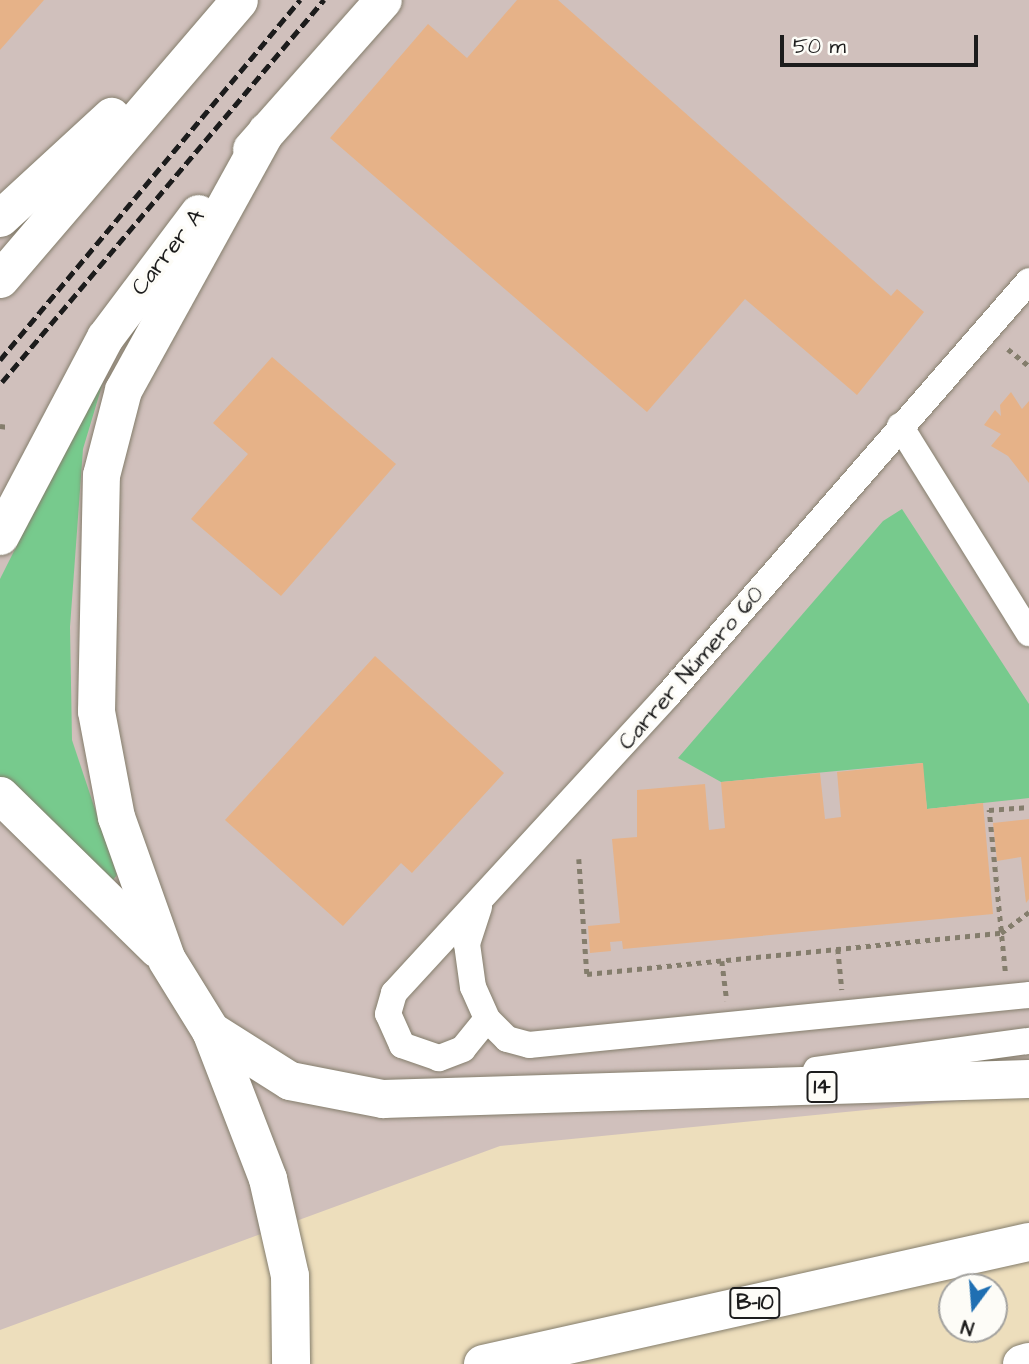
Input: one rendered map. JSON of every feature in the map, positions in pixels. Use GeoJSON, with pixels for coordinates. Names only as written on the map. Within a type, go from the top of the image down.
{"type":"FeatureCollection","features":[{"type":"Feature","properties":{"kind":"highway"},"geometry":{"type":"LineString","coordinates":[[167,960],[211,1031],[268,1179],[282,1235],[293,1319],[291,1364]]}},
{"type":"Feature","properties":{"kind":"highway"},"geometry":{"type":"LineString","coordinates":[[211,1031],[267,1070],[347,1096],[616,1088]]}},
{"type":"Feature","properties":{"kind":"highway","name":"14"},"geometry":{"type":"LineString","coordinates":[[616,1088],[748,1090],[1029,1079]]}},
{"type":"Feature","properties":{"kind":"highway","name":"B-10"},"geometry":{"type":"LineString","coordinates":[[483,1364],[1029,1242]]}},
{"type":"Feature","properties":{"kind":"highway"},"geometry":{"type":"LineString","coordinates":[[1022,1364],[1029,1362]]}},
{"type":"Feature","properties":{"kind":"main road"},"geometry":{"type":"LineString","coordinates":[[0,218],[230,0]]}},
{"type":"Feature","properties":{"kind":"main road"},"geometry":{"type":"LineString","coordinates":[[0,279],[239,0]]}},
{"type":"Feature","properties":{"kind":"main road","name":"Carrer A"},"geometry":{"type":"LineString","coordinates":[[0,536],[105,337],[266,131],[383,0]]}},
{"type":"Feature","properties":{"kind":"main road"},"geometry":{"type":"LineString","coordinates":[[167,960],[116,817],[96,711],[101,475],[123,390],[266,131]]}},
{"type":"Feature","properties":{"kind":"main road"},"geometry":{"type":"LineString","coordinates":[[0,795],[167,960]]}},
{"type":"Feature","properties":{"kind":"street","name":"Carrer Número 60"},"geometry":{"type":"LineString","coordinates":[[487,1019],[463,1049],[439,1058],[402,1045],[388,1014],[394,993],[449,928],[479,907],[1029,281]]}},
{"type":"Feature","properties":{"kind":"street"},"geometry":{"type":"LineString","coordinates":[[900,426],[1029,633]]}},
{"type":"Feature","properties":{"kind":"street","name":"Carrer Número 60"},"geometry":{"type":"LineString","coordinates":[[479,907],[467,944],[473,987],[487,1019],[507,1040],[529,1045],[1029,995]]}},
{"type":"Feature","properties":{"kind":"street"},"geometry":{"type":"LineString","coordinates":[[616,1088],[1029,1041]]}},
{"type":"Feature","properties":{"kind":"path"},"geometry":{"type":"LineString","coordinates":[[1007,349],[1029,366]]}},
{"type":"Feature","properties":{"kind":"path"},"geometry":{"type":"LineString","coordinates":[[0,426],[8,427]]}},
{"type":"Feature","properties":{"kind":"path"},"geometry":{"type":"LineString","coordinates":[[1006,981],[989,810],[1029,807]]}},
{"type":"Feature","properties":{"kind":"path"},"geometry":{"type":"LineString","coordinates":[[579,859],[587,974],[1001,933],[1029,912]]}},
{"type":"Feature","properties":{"kind":"path"},"geometry":{"type":"LineString","coordinates":[[838,949],[843,997]]}},
{"type":"Feature","properties":{"kind":"path"},"geometry":{"type":"LineString","coordinates":[[722,961],[728,1009]]}},
{"type":"Feature","properties":{"kind":"shaded area"},"geometry":{"type":"Polygon","coordinates":[[[0,0],[1029,0],[1029,1094],[500,1146],[0,1330],[0,0]]]}},
{"type":"Feature","properties":{"kind":"green space"},"geometry":{"type":"Polygon","coordinates":[[[109,362],[83,449],[70,627],[72,740],[117,875],[111,882],[0,778],[0,579],[109,362]]]}},
{"type":"Feature","properties":{"kind":"green space"},"geometry":{"type":"Polygon","coordinates":[[[902,509],[1029,704],[1029,798],[927,809],[922,763],[721,782],[678,758],[883,521],[902,509]]]}},
{"type":"Feature","properties":{"kind":"building"},"geometry":{"type":"Polygon","coordinates":[[[0,0],[44,0],[0,50],[0,0]]]}},
{"type":"Feature","properties":{"kind":"building"},"geometry":{"type":"Polygon","coordinates":[[[517,0],[558,0],[891,296],[897,289],[924,312],[857,395],[745,299],[647,412],[330,138],[428,24],[467,58],[517,0]]]}},
{"type":"Feature","properties":{"kind":"building"},"geometry":{"type":"Polygon","coordinates":[[[272,357],[396,464],[281,596],[191,519],[248,454],[213,423],[272,357]]]}},
{"type":"Feature","properties":{"kind":"building"},"geometry":{"type":"Polygon","coordinates":[[[1011,392],[1022,409],[1029,401],[1029,483],[1008,456],[991,446],[1001,434],[984,425],[995,410],[1001,416],[1000,405],[1011,392]]]}},
{"type":"Feature","properties":{"kind":"building"},"geometry":{"type":"Polygon","coordinates":[[[375,656],[504,773],[412,873],[401,863],[343,926],[225,820],[375,656]]]}},
{"type":"Feature","properties":{"kind":"building"},"geometry":{"type":"Polygon","coordinates":[[[923,763],[927,809],[983,803],[993,914],[623,949],[622,941],[610,942],[611,951],[590,953],[588,926],[620,923],[612,839],[637,837],[637,790],[705,784],[709,830],[725,828],[721,782],[820,773],[825,819],[841,817],[837,772],[923,763]]]}},
{"type":"Feature","properties":{"kind":"building"},"geometry":{"type":"Polygon","coordinates":[[[1029,819],[1029,899],[1026,903],[1021,857],[997,861],[993,823],[1029,819]]]}},
{"type":"Feature","properties":{"kind":"railway"},"geometry":{"type":"LineString","coordinates":[[0,360],[300,0]]}},
{"type":"Feature","properties":{"kind":"railway"},"geometry":{"type":"LineString","coordinates":[[2,382],[324,0]]}}]}
